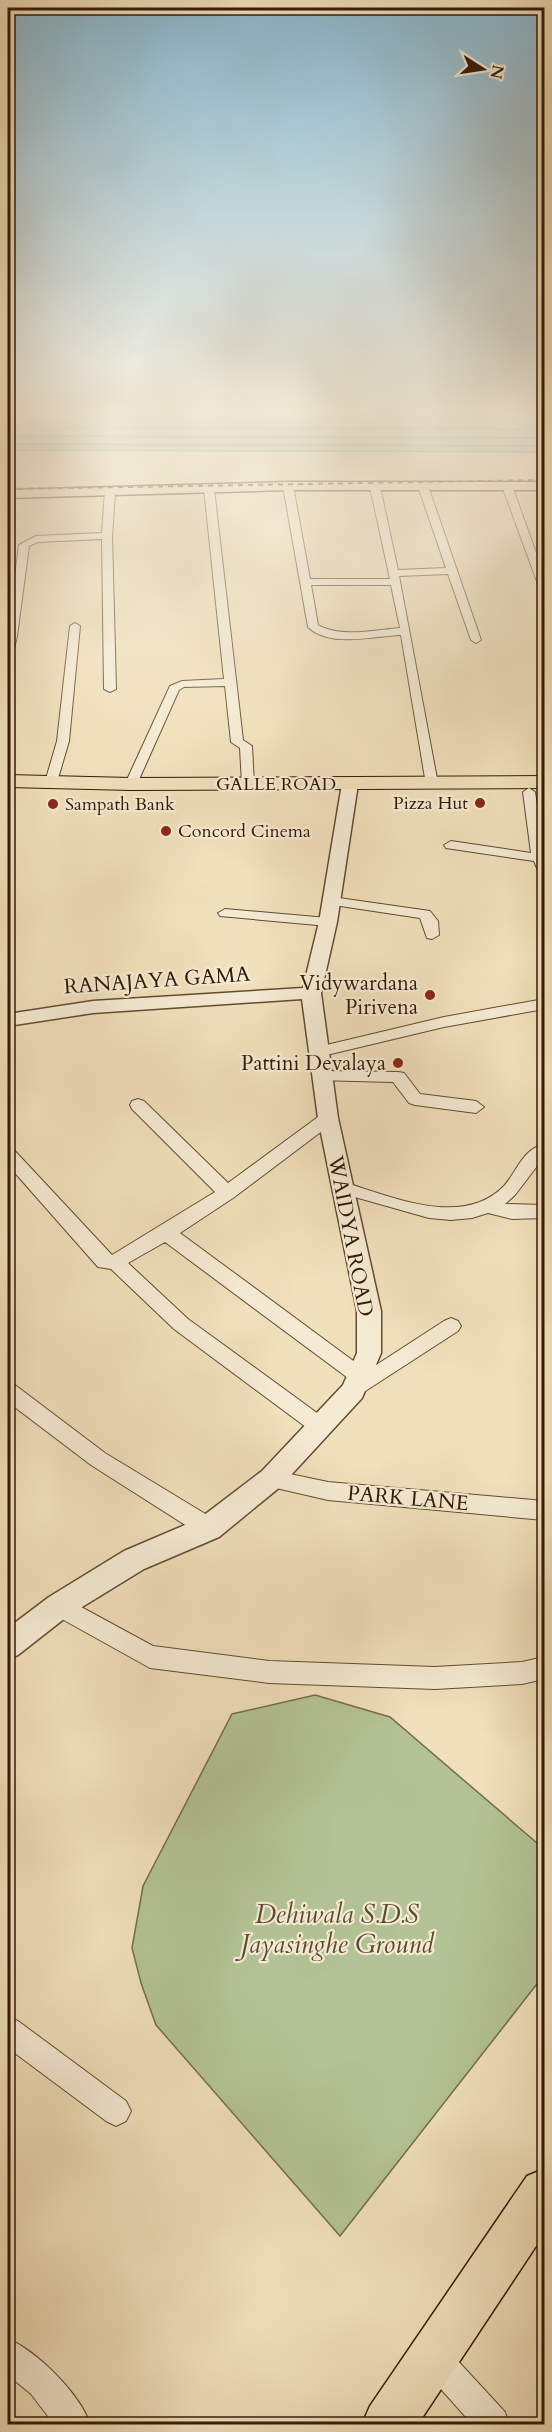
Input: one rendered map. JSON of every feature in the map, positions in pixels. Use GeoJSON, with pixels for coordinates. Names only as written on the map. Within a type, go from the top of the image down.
{"type":"FeatureCollection","features":[{"type":"Feature","properties":{"kind":"highway","name":"GALLE ROAD"},"geometry":{"type":"LineString","coordinates":[[8,781],[248,784],[349,789],[432,784],[540,788]]}},
{"type":"Feature","properties":{"kind":"highway","name":"GALLE ROAD"},"geometry":{"type":"LineString","coordinates":[[8,790],[540,788]]}},
{"type":"Feature","properties":{"kind":"main road"},"geometry":{"type":"LineString","coordinates":[[388,2424],[542,2201]]}},
{"type":"Feature","properties":{"kind":"street"},"geometry":{"type":"LineString","coordinates":[[108,522],[110,689]]}},
{"type":"Feature","properties":{"kind":"street"},"geometry":{"type":"LineString","coordinates":[[213,522],[237,742],[246,746],[248,784]]}},
{"type":"Feature","properties":{"kind":"street"},"geometry":{"type":"LineString","coordinates":[[295,522],[313,627],[319,633],[406,631]]}},
{"type":"Feature","properties":{"kind":"street"},"geometry":{"type":"LineString","coordinates":[[383,522],[406,631],[432,784]]}},
{"type":"Feature","properties":{"kind":"street"},"geometry":{"type":"LineString","coordinates":[[436,522],[476,640]]}},
{"type":"Feature","properties":{"kind":"street"},"geometry":{"type":"LineString","coordinates":[[520,522],[544,587]]}},
{"type":"Feature","properties":{"kind":"street"},"geometry":{"type":"LineString","coordinates":[[8,649],[12,597],[24,545],[28,542],[107,536]]}},
{"type":"Feature","properties":{"kind":"street"},"geometry":{"type":"LineString","coordinates":[[307,582],[453,571]]}},
{"type":"Feature","properties":{"kind":"street"},"geometry":{"type":"LineString","coordinates":[[51,782],[63,741],[75,626]]}},
{"type":"Feature","properties":{"kind":"street"},"geometry":{"type":"LineString","coordinates":[[131,784],[174,688],[182,684],[231,682]]}},
{"type":"Feature","properties":{"kind":"street"},"geometry":{"type":"LineString","coordinates":[[451,845],[542,864],[540,788]]}},
{"type":"Feature","properties":{"kind":"street","name":"WAIDYA ROAD"},"geometry":{"type":"LineString","coordinates":[[8,1645],[59,1606],[134,1560],[209,1528],[271,1479],[321,1427],[356,1384],[369,1353],[369,1311],[328,1118],[311,993],[330,911],[349,789]]}},
{"type":"Feature","properties":{"kind":"street"},"geometry":{"type":"LineString","coordinates":[[225,913],[330,911],[425,914],[431,921],[432,935]]}},
{"type":"Feature","properties":{"kind":"street","name":"RANAJAYA GAMA"},"geometry":{"type":"LineString","coordinates":[[8,1020],[93,1006],[311,993]]}},
{"type":"Feature","properties":{"kind":"street"},"geometry":{"type":"LineString","coordinates":[[318,1052],[444,1022],[544,1004]]}},
{"type":"Feature","properties":{"kind":"street"},"geometry":{"type":"LineString","coordinates":[[321,1076],[398,1077],[415,1099],[476,1107]]}},
{"type":"Feature","properties":{"kind":"street"},"geometry":{"type":"LineString","coordinates":[[138,1106],[227,1193]]}},
{"type":"Feature","properties":{"kind":"street"},"geometry":{"type":"LineString","coordinates":[[8,1154],[105,1262],[115,1262],[168,1234],[328,1118]]}},
{"type":"Feature","properties":{"kind":"street"},"geometry":{"type":"LineString","coordinates":[[343,1188],[443,1215],[473,1213],[490,1207],[509,1191],[536,1153],[544,1150]]}},
{"type":"Feature","properties":{"kind":"street"},"geometry":{"type":"LineString","coordinates":[[490,1207],[512,1212],[544,1211]]}},
{"type":"Feature","properties":{"kind":"street"},"geometry":{"type":"LineString","coordinates":[[168,1234],[356,1384],[451,1326]]}},
{"type":"Feature","properties":{"kind":"street"},"geometry":{"type":"LineString","coordinates":[[115,1262],[181,1324],[321,1427]]}},
{"type":"Feature","properties":{"kind":"street"},"geometry":{"type":"LineString","coordinates":[[8,1391],[98,1460],[209,1528]]}},
{"type":"Feature","properties":{"kind":"street","name":"PARK LANE"},"geometry":{"type":"LineString","coordinates":[[271,1479],[328,1491],[544,1512]]}},
{"type":"Feature","properties":{"kind":"street"},"geometry":{"type":"LineString","coordinates":[[59,1606],[150,1657],[247,1670],[435,1678],[522,1673],[544,1668]]}},
{"type":"Feature","properties":{"kind":"street"},"geometry":{"type":"LineString","coordinates":[[8,2031],[116,2112]]}},
{"type":"Feature","properties":{"kind":"street"},"geometry":{"type":"LineString","coordinates":[[8,2355],[42,2383],[74,2424]]}},
{"type":"Feature","properties":{"kind":"street"},"geometry":{"type":"LineString","coordinates":[[433,2357],[493,2424]]}},
{"type":"Feature","properties":{"kind":"green space","name":"Dehiwala S.D.S Jayasinghe Ground"},"geometry":{"type":"Polygon","coordinates":[[[315,1695],[390,1717],[544,1849],[544,1975],[340,2236],[156,2025],[141,1983],[132,1948],[143,1886],[232,1714],[315,1695]]]}},
{"type":"Feature","properties":{"kind":"place","name":"Pizza Hut"},"geometry":{"type":"Point","coordinates":[480,803]}},
{"type":"Feature","properties":{"kind":"place","name":"Sampath Bank"},"geometry":{"type":"Point","coordinates":[53,804]}},
{"type":"Feature","properties":{"kind":"place","name":"Concord Cinema"},"geometry":{"type":"Point","coordinates":[166,831]}},
{"type":"Feature","properties":{"kind":"place","name":"Vidywardana Pirivena"},"geometry":{"type":"Point","coordinates":[430,995]}},
{"type":"Feature","properties":{"kind":"place","name":"Pattini Devalaya"},"geometry":{"type":"Point","coordinates":[398,1063]}}]}
